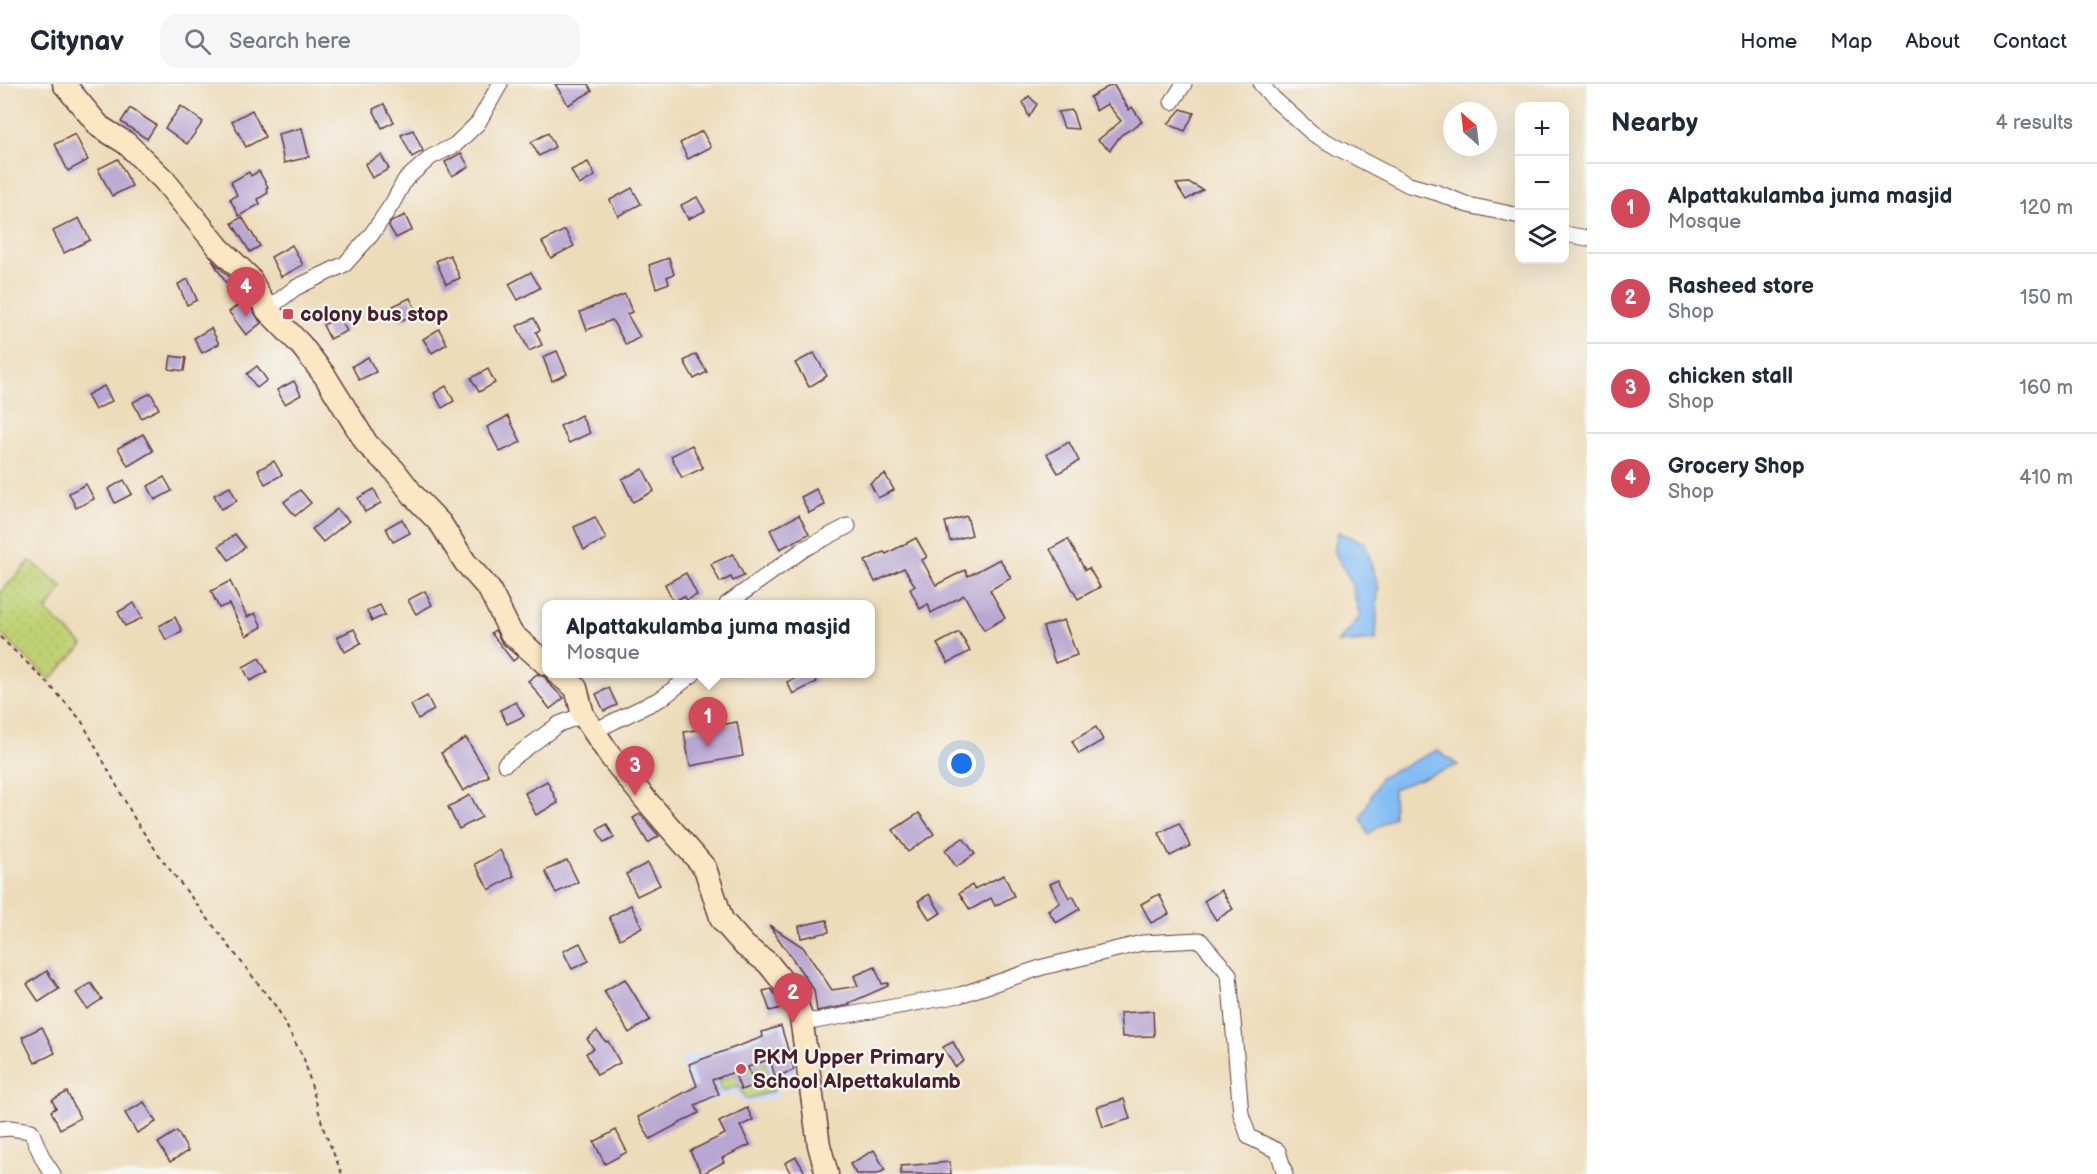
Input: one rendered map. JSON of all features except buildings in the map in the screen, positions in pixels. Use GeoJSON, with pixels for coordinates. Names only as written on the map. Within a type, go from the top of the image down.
{"type":"FeatureCollection","features":[{"type":"Feature","properties":{"kind":"street"},"geometry":{"type":"LineString","coordinates":[[64,84],[99,127],[126,143],[164,180],[219,248],[249,277],[267,310],[325,376],[367,444],[394,470],[414,496],[441,524],[465,562],[489,589],[511,633],[542,660]]}},
{"type":"Feature","properties":{"kind":"street"},"geometry":{"type":"LineString","coordinates":[[267,310],[295,288],[345,264],[371,235],[405,180],[431,157],[455,145],[477,123],[500,84]]}},
{"type":"Feature","properties":{"kind":"street"},"geometry":{"type":"LineString","coordinates":[[1172,102],[1184,84]]}},
{"type":"Feature","properties":{"kind":"street"},"geometry":{"type":"LineString","coordinates":[[1261,84],[1312,133],[1409,185],[1438,193],[1468,206],[1515,215]]}},
{"type":"Feature","properties":{"kind":"street"},"geometry":{"type":"LineString","coordinates":[[1569,235],[1587,238]]}},
{"type":"Feature","properties":{"kind":"street"},"geometry":{"type":"LineString","coordinates":[[733,600],[804,549],[848,526]]}},
{"type":"Feature","properties":{"kind":"street"},"geometry":{"type":"LineString","coordinates":[[563,678],[576,688],[588,723],[611,757],[705,868],[722,920],[745,946],[768,963],[795,997],[801,1018],[819,1145],[827,1174]]}},
{"type":"Feature","properties":{"kind":"street"},"geometry":{"type":"LineString","coordinates":[[505,764],[559,724],[588,723],[662,698],[688,678]]}},
{"type":"Feature","properties":{"kind":"street"},"geometry":{"type":"LineString","coordinates":[[801,1018],[815,1021],[960,995],[1043,967],[1142,943],[1200,940],[1229,974],[1241,1114],[1249,1137],[1278,1151],[1285,1174]]}},
{"type":"Feature","properties":{"kind":"street"},"geometry":{"type":"LineString","coordinates":[[0,1129],[31,1131],[43,1159],[54,1174]]}},
{"type":"Feature","properties":{"kind":"path"},"geometry":{"type":"LineString","coordinates":[[0,637],[45,680],[81,720],[137,823],[164,862],[277,1008],[304,1059],[324,1130],[342,1174]]}},
{"type":"Feature","properties":{"kind":"shaded area","name":"PKM Upper Primary School Alpettakulamb"},"geometry":{"type":"Polygon","coordinates":[[[785,1021],[801,1080],[778,1086],[778,1097],[744,1105],[735,1093],[695,1106],[680,1059],[757,1036],[756,1030],[785,1021]]]}},
{"type":"Feature","properties":{"kind":"green space"},"geometry":{"type":"Polygon","coordinates":[[[30,561],[63,587],[46,611],[83,645],[50,680],[0,633],[0,593],[30,561]]]}},
{"type":"Feature","properties":{"kind":"green space"},"geometry":{"type":"Polygon","coordinates":[[[766,1063],[774,1091],[746,1099],[738,1086],[722,1091],[718,1081],[766,1063]]]}},
{"type":"Feature","properties":{"kind":"water"},"geometry":{"type":"Polygon","coordinates":[[[1338,532],[1365,543],[1378,586],[1376,640],[1337,643],[1360,617],[1351,582],[1334,551],[1338,532]]]}},
{"type":"Feature","properties":{"kind":"water"},"geometry":{"type":"Polygon","coordinates":[[[1437,750],[1458,765],[1393,789],[1394,816],[1368,834],[1361,817],[1380,778],[1437,750]]]}},
{"type":"Feature","properties":{"kind":"place","name":"colony bus stop"},"geometry":{"type":"Point","coordinates":[288,314]}},
{"type":"Feature","properties":{"kind":"place","name":"Grocery Shop"},"geometry":{"type":"Point","coordinates":[246,317]}},
{"type":"Feature","properties":{"kind":"place","name":"Alpattakulamba juma masjid"},"geometry":{"type":"Point","coordinates":[708,747]}},
{"type":"Feature","properties":{"kind":"place","name":"chicken stall"},"geometry":{"type":"Point","coordinates":[635,796]}},
{"type":"Feature","properties":{"kind":"place","name":"Rasheed store"},"geometry":{"type":"Point","coordinates":[793,1023]}},
{"type":"Feature","properties":{"kind":"place","name":"PKM Upper Primary School Alpettakulamb"},"geometry":{"type":"Point","coordinates":[741,1069]}}]}
